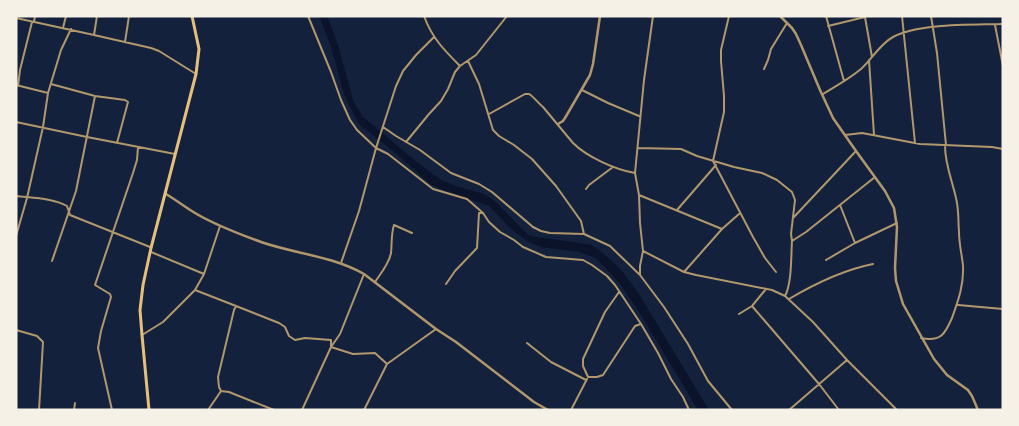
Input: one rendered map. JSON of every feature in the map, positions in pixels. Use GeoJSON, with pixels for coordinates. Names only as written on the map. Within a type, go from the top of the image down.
{"type":"FeatureCollection","features":[{"type":"Feature","properties":{"kind":"main road"},"geometry":{"type":"LineString","coordinates":[[149,410],[140,310],[143,285],[151,250],[196,74],[199,49],[192,16]]}},
{"type":"Feature","properties":{"kind":"street"},"geometry":{"type":"LineString","coordinates":[[35,16],[17,85],[48,93]]}},
{"type":"Feature","properties":{"kind":"street"},"geometry":{"type":"LineString","coordinates":[[63,28],[66,16]]}},
{"type":"Feature","properties":{"kind":"street"},"geometry":{"type":"LineString","coordinates":[[94,35],[97,16]]}},
{"type":"Feature","properties":{"kind":"street"},"geometry":{"type":"LineString","coordinates":[[125,42],[129,16]]}},
{"type":"Feature","properties":{"kind":"street"},"geometry":{"type":"LineString","coordinates":[[308,16],[341,100],[357,130],[376,148],[388,154],[433,189],[467,199],[500,232],[523,247],[546,257],[583,260],[607,276],[641,324],[689,410]]}},
{"type":"Feature","properties":{"kind":"street"},"geometry":{"type":"LineString","coordinates":[[424,16],[434,37],[460,66]]}},
{"type":"Feature","properties":{"kind":"street"},"geometry":{"type":"LineString","coordinates":[[406,142],[441,101],[460,66],[476,55],[507,16]]}},
{"type":"Feature","properties":{"kind":"street"},"geometry":{"type":"LineString","coordinates":[[558,124],[563,121],[590,75],[600,16]]}},
{"type":"Feature","properties":{"kind":"street"},"geometry":{"type":"LineString","coordinates":[[640,275],[643,251],[639,195],[635,173],[644,80],[653,16]]}},
{"type":"Feature","properties":{"kind":"street"},"geometry":{"type":"LineString","coordinates":[[728,16],[721,50],[724,112],[713,161],[740,214],[765,258],[776,272]]}},
{"type":"Feature","properties":{"kind":"street"},"geometry":{"type":"LineString","coordinates":[[780,16],[796,34],[802,45],[833,118],[892,203],[897,223],[896,281],[903,304],[934,359],[944,372],[970,392],[978,410]]}},
{"type":"Feature","properties":{"kind":"street"},"geometry":{"type":"LineString","coordinates":[[826,16],[844,82]]}},
{"type":"Feature","properties":{"kind":"street"},"geometry":{"type":"LineString","coordinates":[[828,26],[865,16],[872,57]]}},
{"type":"Feature","properties":{"kind":"street"},"geometry":{"type":"LineString","coordinates":[[902,16],[915,143]]}},
{"type":"Feature","properties":{"kind":"street"},"geometry":{"type":"LineString","coordinates":[[922,338],[934,340],[944,334],[948,328],[962,286],[963,265],[958,233],[958,206],[945,157],[937,53],[931,16]]}},
{"type":"Feature","properties":{"kind":"street"},"geometry":{"type":"LineString","coordinates":[[16,18],[144,46],[159,52],[196,74]]}},
{"type":"Feature","properties":{"kind":"street"},"geometry":{"type":"LineString","coordinates":[[764,69],[771,49],[787,23]]}},
{"type":"Feature","properties":{"kind":"street"},"geometry":{"type":"LineString","coordinates":[[995,24],[1003,66]]}},
{"type":"Feature","properties":{"kind":"street"},"geometry":{"type":"LineString","coordinates":[[822,94],[844,82],[862,68],[893,37],[933,27],[1003,24]]}},
{"type":"Feature","properties":{"kind":"street"},"geometry":{"type":"LineString","coordinates":[[16,236],[27,198],[43,127],[48,93],[61,50],[71,30]]}},
{"type":"Feature","properties":{"kind":"street"},"geometry":{"type":"LineString","coordinates":[[341,263],[359,210],[390,101],[403,71],[434,37]]}},
{"type":"Feature","properties":{"kind":"street"},"geometry":{"type":"LineString","coordinates":[[869,60],[874,135]]}},
{"type":"Feature","properties":{"kind":"street"},"geometry":{"type":"LineString","coordinates":[[468,61],[479,84],[493,130],[532,159],[556,186],[581,221],[584,234]]}},
{"type":"Feature","properties":{"kind":"street"},"geometry":{"type":"LineString","coordinates":[[51,84],[95,96],[128,102],[118,143]]}},
{"type":"Feature","properties":{"kind":"street"},"geometry":{"type":"LineString","coordinates":[[582,90],[640,117]]}},
{"type":"Feature","properties":{"kind":"street"},"geometry":{"type":"LineString","coordinates":[[489,114],[525,94],[529,94],[579,148],[594,158],[625,172],[635,173]]}},
{"type":"Feature","properties":{"kind":"street"},"geometry":{"type":"LineString","coordinates":[[52,261],[76,191],[95,96]]}},
{"type":"Feature","properties":{"kind":"street"},"geometry":{"type":"LineString","coordinates":[[16,122],[175,154]]}},
{"type":"Feature","properties":{"kind":"street"},"geometry":{"type":"LineString","coordinates":[[383,127],[420,150],[451,173],[479,184],[492,192],[533,227],[550,233],[584,234],[610,246],[640,275],[664,307],[683,336],[708,381],[732,410]]}},
{"type":"Feature","properties":{"kind":"street"},"geometry":{"type":"LineString","coordinates":[[845,135],[862,133],[915,143],[1003,149]]}},
{"type":"Feature","properties":{"kind":"street"},"geometry":{"type":"LineString","coordinates":[[112,410],[98,348],[111,297],[110,294],[95,284],[133,173],[138,147]]}},
{"type":"Feature","properties":{"kind":"street"},"geometry":{"type":"LineString","coordinates":[[638,148],[681,149],[713,161],[762,173],[777,180],[792,192],[795,200],[791,234],[789,285],[785,296]]}},
{"type":"Feature","properties":{"kind":"street"},"geometry":{"type":"LineString","coordinates":[[793,218],[856,151]]}},
{"type":"Feature","properties":{"kind":"street"},"geometry":{"type":"LineString","coordinates":[[677,210],[716,165]]}},
{"type":"Feature","properties":{"kind":"street"},"geometry":{"type":"LineString","coordinates":[[586,189],[588,184],[613,166]]}},
{"type":"Feature","properties":{"kind":"street"},"geometry":{"type":"LineString","coordinates":[[792,240],[806,232],[875,177]]}},
{"type":"Feature","properties":{"kind":"street"},"geometry":{"type":"LineString","coordinates":[[166,194],[195,213],[220,226],[263,243],[352,267],[456,342],[534,402],[548,410]]}},
{"type":"Feature","properties":{"kind":"street"},"geometry":{"type":"LineString","coordinates":[[639,195],[722,229]]}},
{"type":"Feature","properties":{"kind":"street"},"geometry":{"type":"LineString","coordinates":[[16,196],[63,204],[67,206],[70,215],[79,220],[114,233],[204,274]]}},
{"type":"Feature","properties":{"kind":"street"},"geometry":{"type":"LineString","coordinates":[[840,205],[855,243]]}},
{"type":"Feature","properties":{"kind":"street"},"geometry":{"type":"LineString","coordinates":[[446,284],[455,271],[478,248],[479,213],[482,213]]}},
{"type":"Feature","properties":{"kind":"street"},"geometry":{"type":"LineString","coordinates":[[684,272],[722,229],[740,214]]}},
{"type":"Feature","properties":{"kind":"street"},"geometry":{"type":"LineString","coordinates":[[826,260],[855,243],[897,223]]}},
{"type":"Feature","properties":{"kind":"street"},"geometry":{"type":"LineString","coordinates":[[375,282],[388,262],[394,225],[412,233]]}},
{"type":"Feature","properties":{"kind":"street"},"geometry":{"type":"LineString","coordinates":[[142,335],[163,322],[195,290],[204,274],[220,226]]}},
{"type":"Feature","properties":{"kind":"street"},"geometry":{"type":"LineString","coordinates":[[643,251],[684,272],[766,289],[785,296],[813,322],[847,360],[897,410]]}},
{"type":"Feature","properties":{"kind":"street"},"geometry":{"type":"LineString","coordinates":[[789,299],[833,276],[873,264]]}},
{"type":"Feature","properties":{"kind":"street"},"geometry":{"type":"LineString","coordinates":[[302,410],[331,347],[340,334],[364,274]]}},
{"type":"Feature","properties":{"kind":"street"},"geometry":{"type":"LineString","coordinates":[[739,314],[752,306],[766,289]]}},
{"type":"Feature","properties":{"kind":"street"},"geometry":{"type":"LineString","coordinates":[[195,290],[279,323],[285,327],[289,336],[294,340],[305,338],[331,340],[331,347]]}},
{"type":"Feature","properties":{"kind":"street"},"geometry":{"type":"LineString","coordinates":[[588,377],[583,366],[583,360],[605,312],[619,292]]}},
{"type":"Feature","properties":{"kind":"street"},"geometry":{"type":"LineString","coordinates":[[957,305],[1003,309]]}},
{"type":"Feature","properties":{"kind":"street"},"geometry":{"type":"LineString","coordinates":[[221,391],[218,377],[236,306]]}},
{"type":"Feature","properties":{"kind":"street"},"geometry":{"type":"LineString","coordinates":[[752,306],[820,384],[839,410]]}},
{"type":"Feature","properties":{"kind":"street"},"geometry":{"type":"LineString","coordinates":[[588,377],[603,375],[635,326],[641,324]]}},
{"type":"Feature","properties":{"kind":"street"},"geometry":{"type":"LineString","coordinates":[[364,410],[387,364],[436,329]]}},
{"type":"Feature","properties":{"kind":"street"},"geometry":{"type":"LineString","coordinates":[[16,330],[37,336],[43,342],[39,410]]}},
{"type":"Feature","properties":{"kind":"street"},"geometry":{"type":"LineString","coordinates":[[527,343],[551,362],[586,380]]}},
{"type":"Feature","properties":{"kind":"street"},"geometry":{"type":"LineString","coordinates":[[331,347],[353,354],[375,353],[387,364]]}},
{"type":"Feature","properties":{"kind":"street"},"geometry":{"type":"LineString","coordinates":[[789,410],[847,360]]}},
{"type":"Feature","properties":{"kind":"street"},"geometry":{"type":"LineString","coordinates":[[570,410],[588,377]]}},
{"type":"Feature","properties":{"kind":"street"},"geometry":{"type":"LineString","coordinates":[[208,410],[221,391]]}},
{"type":"Feature","properties":{"kind":"street"},"geometry":{"type":"LineString","coordinates":[[221,391],[229,392],[274,410]]}},
{"type":"Feature","properties":{"kind":"street"},"geometry":{"type":"LineString","coordinates":[[74,410],[75,403]]}},
{"type":"Feature","properties":{"kind":"water"},"geometry":{"type":"Polygon","coordinates":[[[319,16],[327,16],[338,45],[353,100],[363,117],[441,180],[484,194],[495,201],[529,235],[591,245],[598,249],[623,272],[639,294],[709,410],[698,410],[638,310],[620,284],[596,258],[579,252],[541,247],[527,241],[511,229],[489,206],[430,184],[398,155],[360,125],[344,94],[331,47],[319,16]]]}}]}
